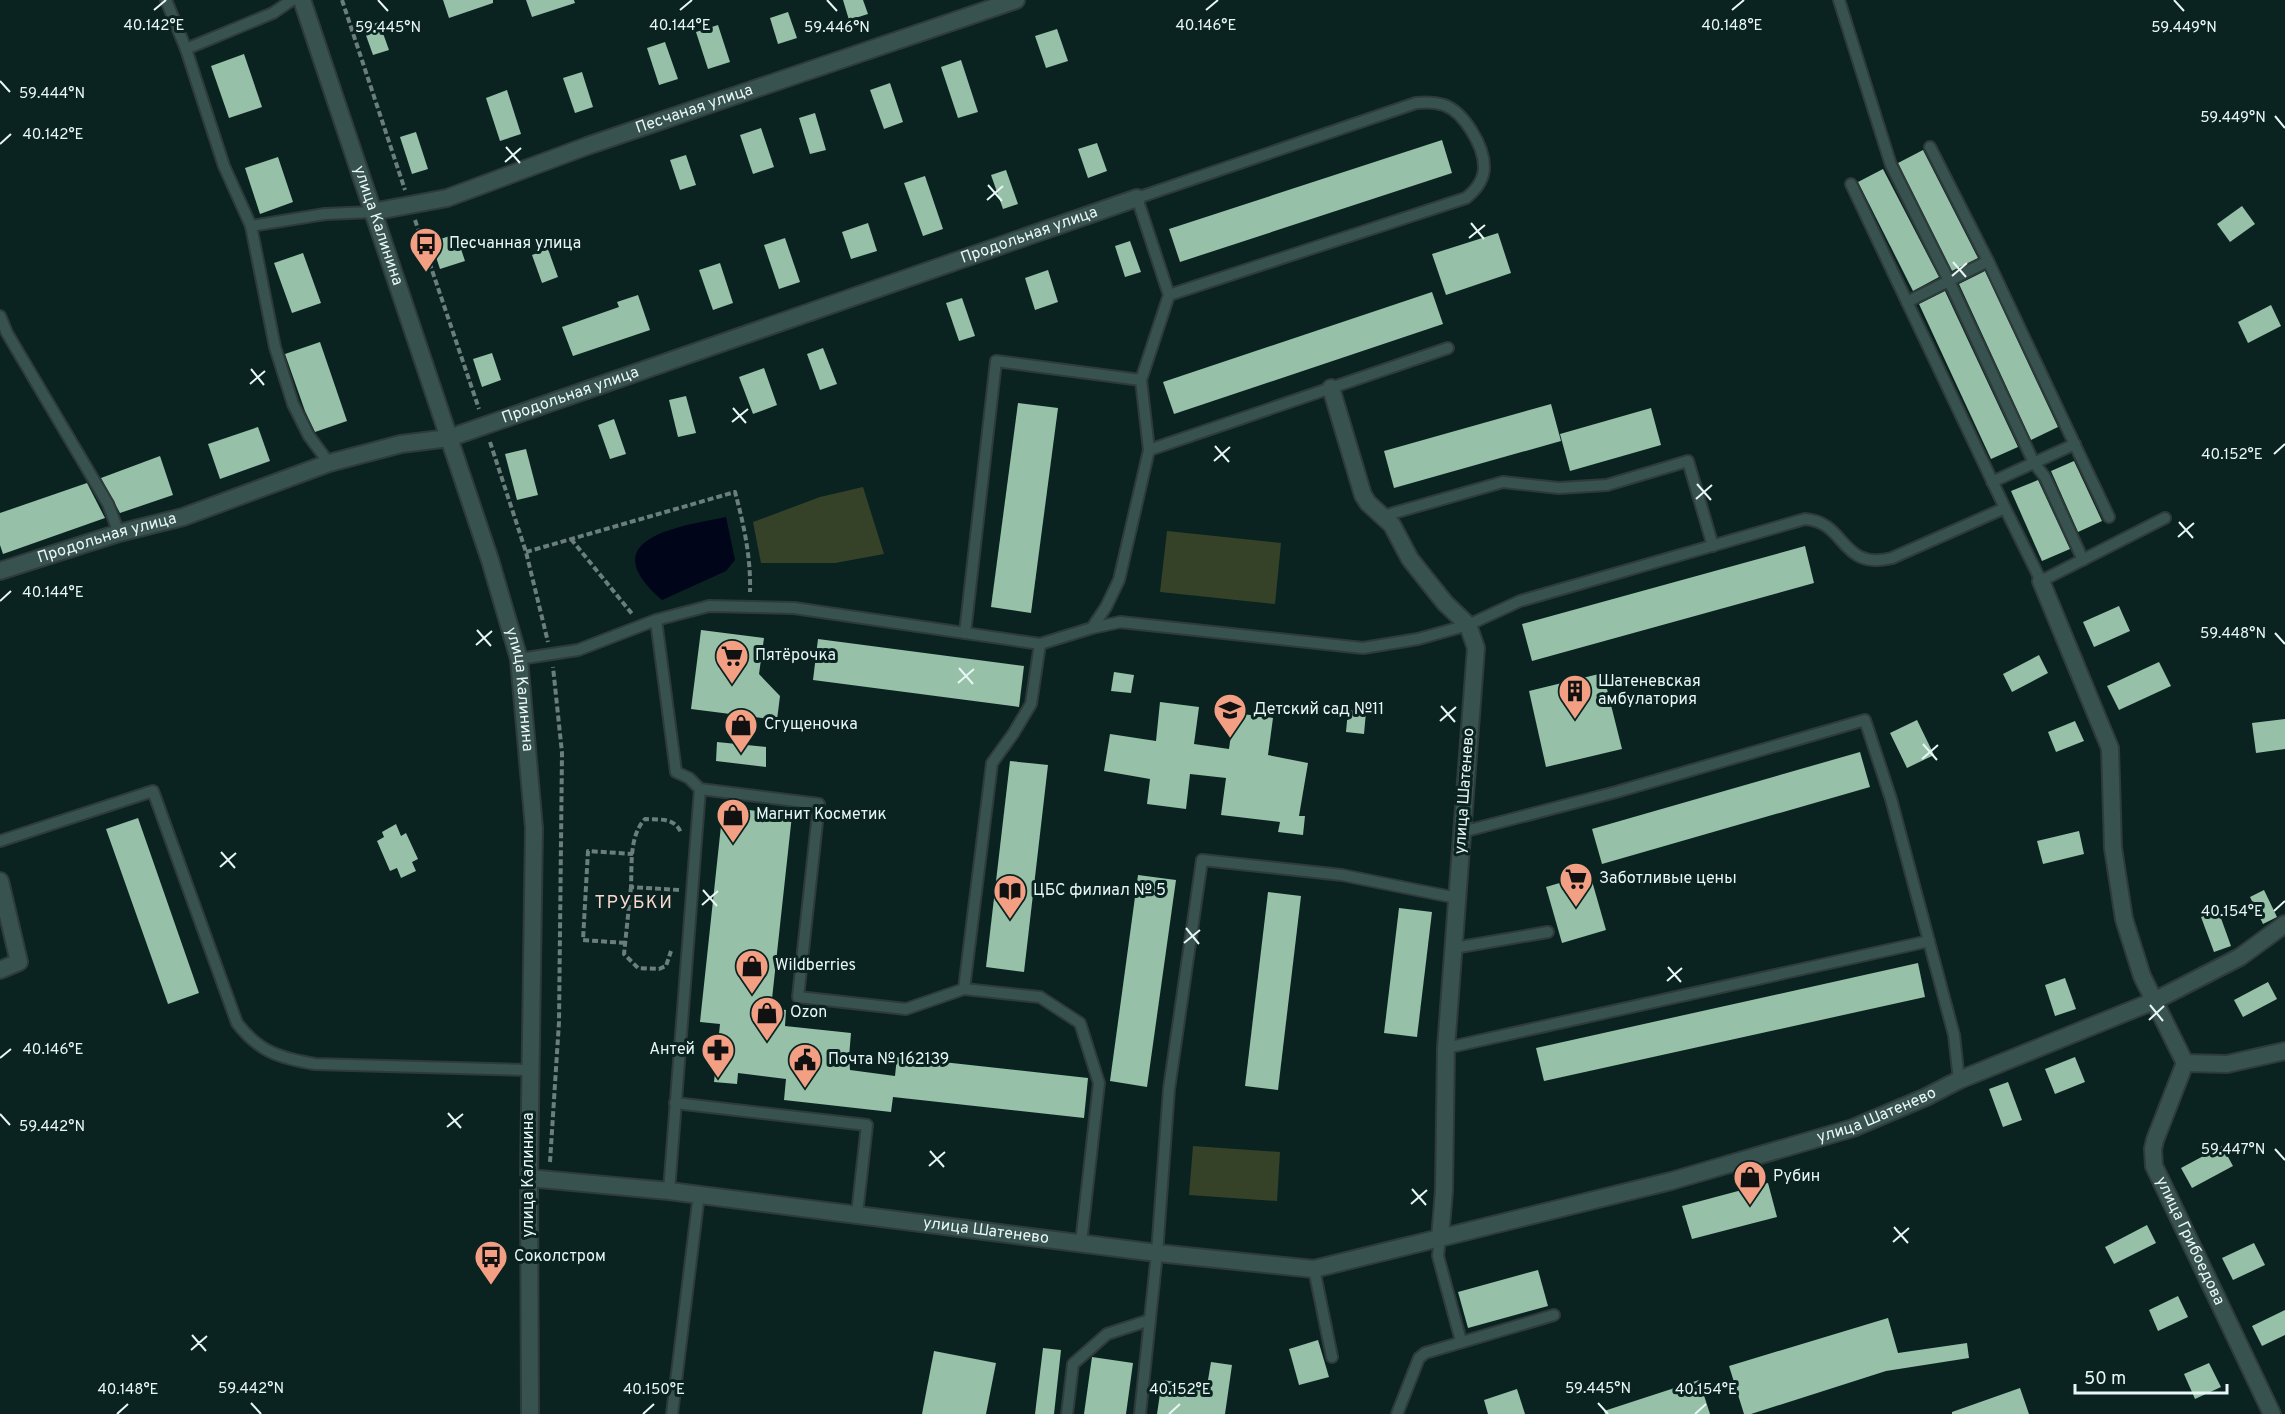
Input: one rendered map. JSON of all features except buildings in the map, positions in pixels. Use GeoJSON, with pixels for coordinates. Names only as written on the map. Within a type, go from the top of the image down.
{"type":"FeatureCollection","features":[{"type":"Feature","properties":{"kind":"street","name":"улица Калинина"},"geometry":{"type":"LineString","coordinates":[[302,0],[449,438],[519,658],[534,828],[529,1178],[530,1414]]}},
{"type":"Feature","properties":{"kind":"street","name":"Песчаная улица"},"geometry":{"type":"LineString","coordinates":[[372,212],[447,198],[587,146],[1016,0]]}},
{"type":"Feature","properties":{"kind":"street","name":"Продольная улица"},"geometry":{"type":"LineString","coordinates":[[0,571],[119,533],[183,517],[329,463],[401,444],[449,438],[1137,198]]}},
{"type":"Feature","properties":{"kind":"street"},"geometry":{"type":"LineString","coordinates":[[1331,388],[1363,495],[1368,503],[1392,525],[1410,559],[1444,603],[1468,625]]}},
{"type":"Feature","properties":{"kind":"street"},"geometry":{"type":"LineString","coordinates":[[2041,581],[2110,748],[2113,848],[2124,920],[2142,976],[2185,1063],[2227,1064],[2285,1052]]}},
{"type":"Feature","properties":{"kind":"street","name":"улица Шатенево"},"geometry":{"type":"LineString","coordinates":[[1440,1239],[1444,1191],[1446,1048],[1476,648],[1468,625]]}},
{"type":"Feature","properties":{"kind":"street"},"geometry":{"type":"LineString","coordinates":[[0,881],[19,962],[0,970]]}},
{"type":"Feature","properties":{"kind":"street","name":"улица Шатенево"},"geometry":{"type":"LineString","coordinates":[[529,1178],[699,1194],[1156,1253],[1314,1269],[1671,1181],[1853,1128],[1926,1097],[1959,1080],[2154,1001],[2240,957],[2285,924]]}},
{"type":"Feature","properties":{"kind":"street","name":"улица Грибоедова"},"geometry":{"type":"LineString","coordinates":[[2185,1063],[2155,1140],[2154,1166],[2272,1414]]}},
{"type":"Feature","properties":{"kind":"lane"},"geometry":{"type":"LineString","coordinates":[[166,0],[186,49],[224,166],[251,226],[275,347],[293,404],[309,436],[329,463]]}},
{"type":"Feature","properties":{"kind":"lane"},"geometry":{"type":"LineString","coordinates":[[186,49],[273,13],[292,0]]}},
{"type":"Feature","properties":{"kind":"lane"},"geometry":{"type":"LineString","coordinates":[[1839,0],[1891,165],[1949,281],[2034,463],[2045,477],[2083,560]]}},
{"type":"Feature","properties":{"kind":"lane"},"geometry":{"type":"LineString","coordinates":[[1092,628],[1106,607],[1119,580],[1149,450],[1141,380],[1169,295],[1137,198],[1416,103],[1431,102],[1445,105],[1469,126],[1482,154],[1484,167],[1475,191],[1466,198],[1169,295]]}},
{"type":"Feature","properties":{"kind":"lane"},"geometry":{"type":"LineString","coordinates":[[1930,147],[1988,261],[2109,517]]}},
{"type":"Feature","properties":{"kind":"lane"},"geometry":{"type":"LineString","coordinates":[[1851,184],[2041,581],[2165,518]]}},
{"type":"Feature","properties":{"kind":"lane"},"geometry":{"type":"LineString","coordinates":[[251,226],[325,214],[372,212]]}},
{"type":"Feature","properties":{"kind":"lane"},"geometry":{"type":"LineString","coordinates":[[1907,302],[1988,261]]}},
{"type":"Feature","properties":{"kind":"lane"},"geometry":{"type":"LineString","coordinates":[[0,316],[7,333],[108,504],[119,533]]}},
{"type":"Feature","properties":{"kind":"lane"},"geometry":{"type":"LineString","coordinates":[[1149,450],[1448,348]]}},
{"type":"Feature","properties":{"kind":"lane"},"geometry":{"type":"LineString","coordinates":[[965,633],[996,361],[1141,380]]}},
{"type":"Feature","properties":{"kind":"lane"},"geometry":{"type":"LineString","coordinates":[[1992,482],[2075,444]]}},
{"type":"Feature","properties":{"kind":"lane"},"geometry":{"type":"LineString","coordinates":[[1383,516],[1503,482],[1559,488],[1607,485],[1688,461],[1713,546]]}},
{"type":"Feature","properties":{"kind":"lane"},"geometry":{"type":"LineString","coordinates":[[519,658],[579,650],[657,620],[709,606],[794,608],[1040,644],[1120,622],[1363,648],[1418,639],[1468,625],[1520,602],[1805,519],[1818,520],[1829,526],[1856,554],[1868,560],[1881,561],[2005,508]]}},
{"type":"Feature","properties":{"kind":"lane"},"geometry":{"type":"LineString","coordinates":[[657,620],[676,772],[689,778],[700,789],[819,804],[798,997],[906,1009],[964,989],[1040,997],[1080,1023],[1099,1083],[1081,1243]]}},
{"type":"Feature","properties":{"kind":"lane"},"geometry":{"type":"LineString","coordinates":[[964,989],[992,764],[1031,704],[1040,644]]}},
{"type":"Feature","properties":{"kind":"lane"},"geometry":{"type":"LineString","coordinates":[[1462,832],[1616,792],[1865,720],[1891,799],[1954,1035],[1959,1080]]}},
{"type":"Feature","properties":{"kind":"lane"},"geometry":{"type":"LineString","coordinates":[[669,1191],[700,789]]}},
{"type":"Feature","properties":{"kind":"lane"},"geometry":{"type":"LineString","coordinates":[[0,841],[153,791],[237,1023],[249,1038],[267,1051],[315,1064],[530,1070]]}},
{"type":"Feature","properties":{"kind":"lane"},"geometry":{"type":"LineString","coordinates":[[1140,1414],[1169,1089],[1202,860],[1342,875],[1457,898]]}},
{"type":"Feature","properties":{"kind":"lane"},"geometry":{"type":"LineString","coordinates":[[1454,948],[1548,932]]}},
{"type":"Feature","properties":{"kind":"lane"},"geometry":{"type":"LineString","coordinates":[[1446,1048],[1929,941]]}},
{"type":"Feature","properties":{"kind":"lane"},"geometry":{"type":"LineString","coordinates":[[675,1103],[867,1125],[857,1214]]}},
{"type":"Feature","properties":{"kind":"lane"},"geometry":{"type":"LineString","coordinates":[[672,1414],[699,1194]]}},
{"type":"Feature","properties":{"kind":"lane"},"geometry":{"type":"LineString","coordinates":[[1440,1239],[1438,1256],[1461,1341]]}},
{"type":"Feature","properties":{"kind":"lane"},"geometry":{"type":"LineString","coordinates":[[1314,1269],[1332,1357]]}},
{"type":"Feature","properties":{"kind":"lane"},"geometry":{"type":"LineString","coordinates":[[1397,1414],[1419,1358],[1432,1350],[1554,1315]]}},
{"type":"Feature","properties":{"kind":"lane"},"geometry":{"type":"LineString","coordinates":[[1067,1414],[1073,1364],[1107,1334],[1150,1320]]}},
{"type":"Feature","properties":{"kind":"path"},"geometry":{"type":"LineString","coordinates":[[526,552],[735,492],[751,568],[750,607]]}},
{"type":"Feature","properties":{"kind":"path"},"geometry":{"type":"LineString","coordinates":[[571,539],[642,626]]}},
{"type":"Feature","properties":{"kind":"path"},"geometry":{"type":"LineString","coordinates":[[672,940],[666,966],[659,969],[638,968],[624,954],[635,836],[639,825],[645,819],[671,821],[681,831],[680,843]]}},
{"type":"Feature","properties":{"kind":"path"},"geometry":{"type":"LineString","coordinates":[[625,943],[583,940],[588,851],[633,854]]}},
{"type":"Feature","properties":{"kind":"path"},"geometry":{"type":"LineString","coordinates":[[676,900],[678,878]]}},
{"type":"Feature","properties":{"kind":"path"},"geometry":{"type":"LineString","coordinates":[[631,887],[692,891]]}},
{"type":"Feature","properties":{"kind":"green space"},"geometry":{"type":"Polygon","coordinates":[[[863,487],[884,554],[835,563],[761,563],[753,522],[820,497],[863,487]]]}},
{"type":"Feature","properties":{"kind":"green space"},"geometry":{"type":"Polygon","coordinates":[[[1167,531],[1281,543],[1275,604],[1160,592],[1167,531]]]}},
{"type":"Feature","properties":{"kind":"green space"},"geometry":{"type":"Polygon","coordinates":[[[1193,1146],[1280,1152],[1277,1201],[1189,1195],[1193,1146]]]}},
{"type":"Feature","properties":{"kind":"water"},"geometry":{"type":"Polygon","coordinates":[[[726,517],[735,560],[726,571],[662,600],[643,579],[635,563],[638,550],[649,539],[665,532],[726,517]]]}},
{"type":"Feature","properties":{"kind":"place","name":"Песчанная улица"},"geometry":{"type":"Point","coordinates":[426,273]}},
{"type":"Feature","properties":{"kind":"place","name":"Пятёрочка"},"geometry":{"type":"Point","coordinates":[732,685]}},
{"type":"Feature","properties":{"kind":"place","name":"Шатеневская амбулатория"},"geometry":{"type":"Point","coordinates":[1575,720]}},
{"type":"Feature","properties":{"kind":"place","name":"Детский сад №11"},"geometry":{"type":"Point","coordinates":[1230,739]}},
{"type":"Feature","properties":{"kind":"place","name":"Сгущеночка"},"geometry":{"type":"Point","coordinates":[741,754]}},
{"type":"Feature","properties":{"kind":"place","name":"Магнит Косметик"},"geometry":{"type":"Point","coordinates":[733,844]}},
{"type":"Feature","properties":{"kind":"place","name":"Заботливые цены"},"geometry":{"type":"Point","coordinates":[1576,908]}},
{"type":"Feature","properties":{"kind":"place","name":"ЦБС филиал № 5"},"geometry":{"type":"Point","coordinates":[1010,920]}},
{"type":"Feature","properties":{"kind":"place","name":"Wildberries"},"geometry":{"type":"Point","coordinates":[752,995]}},
{"type":"Feature","properties":{"kind":"place","name":"Ozon"},"geometry":{"type":"Point","coordinates":[767,1042]}},
{"type":"Feature","properties":{"kind":"place","name":"Антей"},"geometry":{"type":"Point","coordinates":[718,1079]}},
{"type":"Feature","properties":{"kind":"place","name":"Почта № 162139"},"geometry":{"type":"Point","coordinates":[805,1089]}},
{"type":"Feature","properties":{"kind":"place","name":"Рубин"},"geometry":{"type":"Point","coordinates":[1750,1206]}},
{"type":"Feature","properties":{"kind":"place","name":"Соколстром"},"geometry":{"type":"Point","coordinates":[491,1286]}},
{"type":"Feature","properties":{"kind":"district","name":"ТРУБКИ"},"geometry":{"type":"Point","coordinates":[634,903]}}]}
